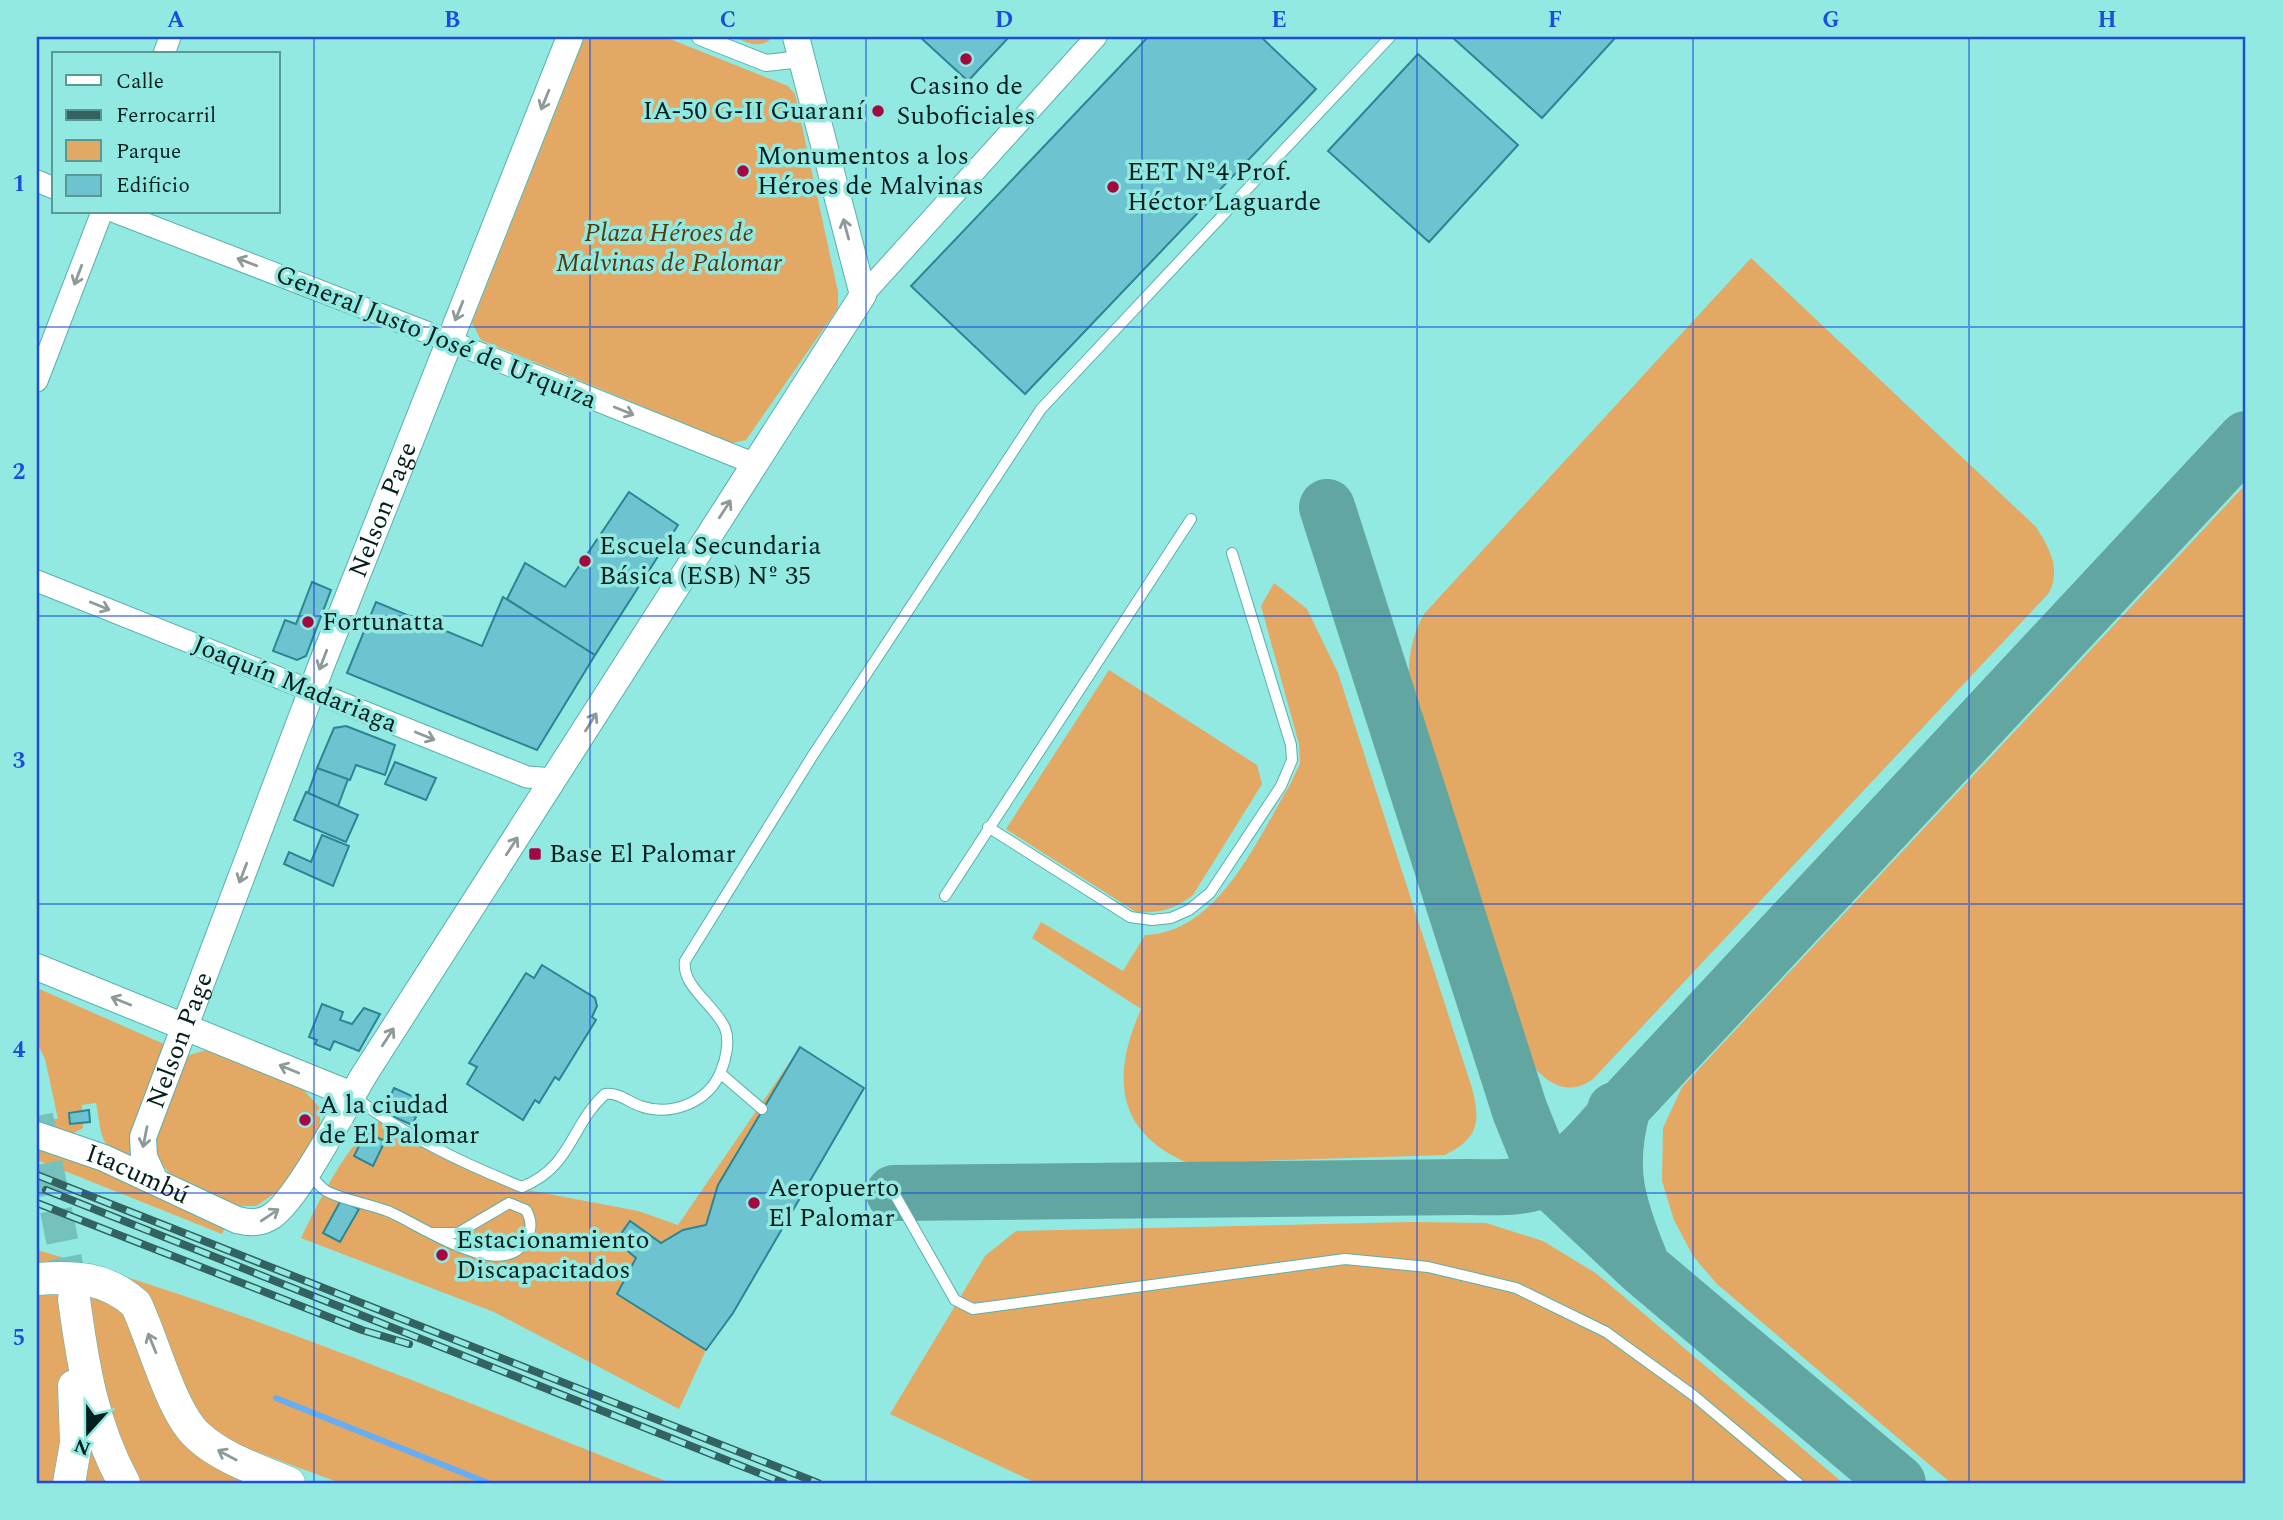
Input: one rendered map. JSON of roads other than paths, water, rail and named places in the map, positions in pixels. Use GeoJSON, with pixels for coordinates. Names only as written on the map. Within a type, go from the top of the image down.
{"type":"FeatureCollection","features":[{"type":"Feature","properties":{"kind":"main road"},"geometry":{"type":"LineString","coordinates":[[37,1279],[89,1278],[125,1294],[136,1304],[178,1406],[196,1435],[228,1457],[289,1483]]}},
{"type":"Feature","properties":{"kind":"main road"},"geometry":{"type":"LineString","coordinates":[[69,1483],[76,1420],[68,1301],[87,1389],[100,1433],[124,1483]]}},
{"type":"Feature","properties":{"kind":"street","name":"Nelson Page"},"geometry":{"type":"LineString","coordinates":[[155,1181],[144,1157],[143,1137],[311,690],[447,340],[570,37]]}},
{"type":"Feature","properties":{"kind":"street"},"geometry":{"type":"LineString","coordinates":[[700,37],[766,63],[799,48],[863,295]]}},
{"type":"Feature","properties":{"kind":"street"},"geometry":{"type":"LineString","coordinates":[[306,1172],[352,1095],[863,295],[1096,37]]}},
{"type":"Feature","properties":{"kind":"street"},"geometry":{"type":"LineString","coordinates":[[37,381],[102,214]]}},
{"type":"Feature","properties":{"kind":"street","name":"General Justo José de Urquiza"},"geometry":{"type":"LineString","coordinates":[[120,214],[447,340],[755,464]]}},
{"type":"Feature","properties":{"kind":"street","name":"Joaquín Madariaga"},"geometry":{"type":"LineString","coordinates":[[37,581],[527,778],[554,779]]}},
{"type":"Feature","properties":{"kind":"street"},"geometry":{"type":"LineString","coordinates":[[37,967],[352,1095]]}},
{"type":"Feature","properties":{"kind":"street","name":"Itacumbú"},"geometry":{"type":"LineString","coordinates":[[37,1135],[81,1149],[237,1220],[254,1224],[272,1216],[306,1172]]}},
{"type":"Feature","properties":{"kind":"lane"},"geometry":{"type":"LineString","coordinates":[[352,1095],[377,1115],[432,1147],[522,1186],[543,1179],[556,1165],[605,1094],[613,1093],[642,1107],[666,1109],[697,1102],[713,1087],[726,1055],[727,1031],[715,1010],[686,978],[685,961],[813,755],[1041,409],[1390,37]]}},
{"type":"Feature","properties":{"kind":"lane"},"geometry":{"type":"LineString","coordinates":[[945,896],[1191,519]]}},
{"type":"Feature","properties":{"kind":"lane"},"geometry":{"type":"LineString","coordinates":[[988,827],[1129,916],[1152,920],[1171,918],[1210,893],[1281,786],[1292,760],[1291,745],[1232,553]]}},
{"type":"Feature","properties":{"kind":"lane"},"geometry":{"type":"LineString","coordinates":[[720,1073],[762,1109]]}},
{"type":"Feature","properties":{"kind":"lane"},"geometry":{"type":"LineString","coordinates":[[306,1172],[325,1191],[389,1212],[430,1233],[479,1254],[504,1256],[517,1252],[525,1243],[532,1220],[526,1210],[509,1203],[458,1233],[430,1233]]}},
{"type":"Feature","properties":{"kind":"lane"},"geometry":{"type":"LineString","coordinates":[[894,1194],[955,1300],[973,1309],[1345,1259],[1428,1267],[1516,1288],[1606,1332],[1693,1395],[1798,1483]]}},
{"type":"Feature","properties":{"kind":"waterway"},"geometry":{"type":"LineString","coordinates":[[276,1398],[488,1483]]}},
{"type":"Feature","properties":{"kind":"tunnel"},"geometry":{"type":"LineString","coordinates":[[37,1116],[74,1299]]}},
{"type":"Feature","properties":{"kind":"railway"},"geometry":{"type":"LineString","coordinates":[[37,1175],[818,1483]]}},
{"type":"Feature","properties":{"kind":"railway"},"geometry":{"type":"LineString","coordinates":[[46,1190],[784,1483]]}},
{"type":"Feature","properties":{"kind":"railway"},"geometry":{"type":"LineString","coordinates":[[37,1203],[362,1330],[409,1344]]}},
{"type":"Feature","properties":{"kind":"place","name":"Casino de Suboficiales"},"geometry":{"type":"Point","coordinates":[966,59]}},
{"type":"Feature","properties":{"kind":"place","name":"IA-50 G-II Guaraní"},"geometry":{"type":"Point","coordinates":[878,111]}},
{"type":"Feature","properties":{"kind":"place","name":"Monumentos a los Héroes de Malvinas"},"geometry":{"type":"Point","coordinates":[743,171]}},
{"type":"Feature","properties":{"kind":"place","name":"EET Nº4 Prof. Héctor Laguarde"},"geometry":{"type":"Point","coordinates":[1113,187]}},
{"type":"Feature","properties":{"kind":"place","name":"Escuela Secundaria Básica (ESB) Nº 35"},"geometry":{"type":"Point","coordinates":[585,561]}},
{"type":"Feature","properties":{"kind":"place","name":"Fortunatta"},"geometry":{"type":"Point","coordinates":[308,622]}},
{"type":"Feature","properties":{"kind":"place","name":"Base El Palomar"},"geometry":{"type":"Point","coordinates":[535,854]}},
{"type":"Feature","properties":{"kind":"place","name":"A la ciudad de El Palomar"},"geometry":{"type":"Point","coordinates":[305,1120]}},
{"type":"Feature","properties":{"kind":"place","name":"Aeropuerto El Palomar"},"geometry":{"type":"Point","coordinates":[754,1203]}},
{"type":"Feature","properties":{"kind":"place","name":"Estacionamiento Discapacitados"},"geometry":{"type":"Point","coordinates":[442,1255]}},
{"type":"Feature","properties":{"kind":"park label","name":"Plaza Héroes de Malvinas de Palomar"},"geometry":{"type":"Point","coordinates":[669,248]}}]}
